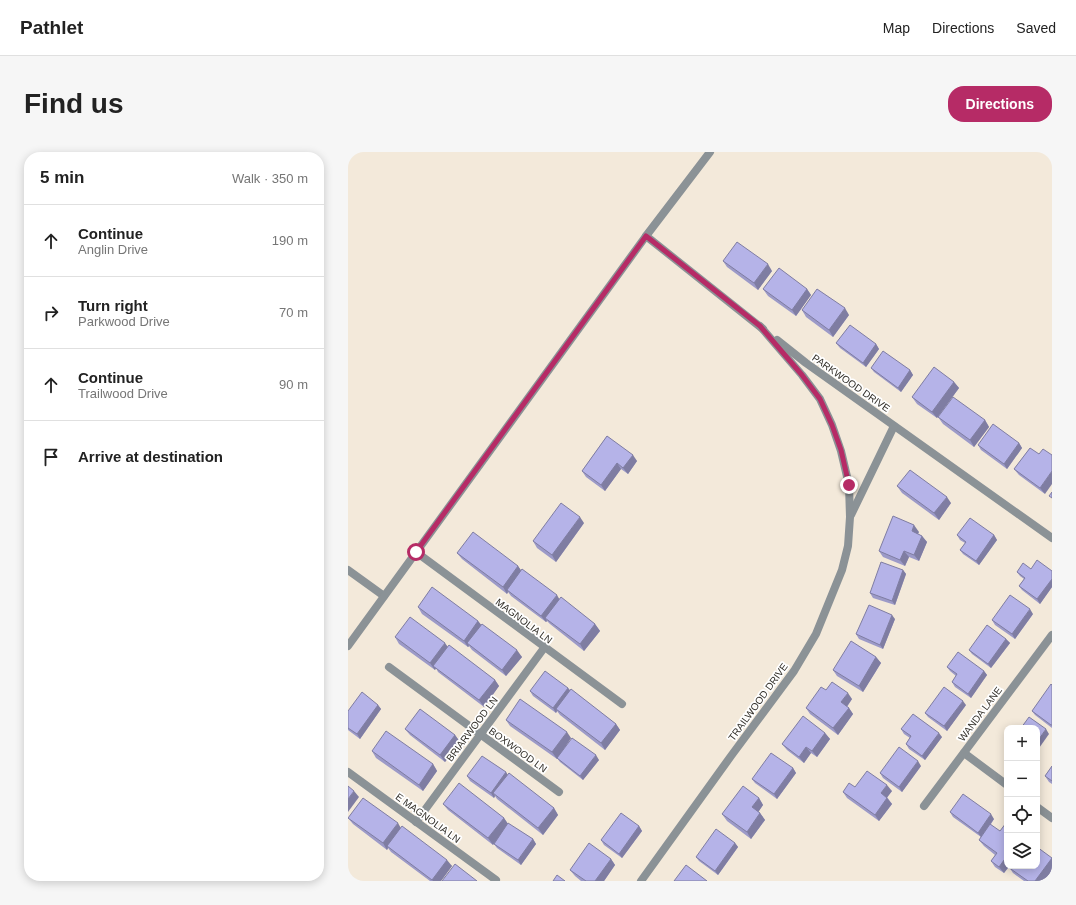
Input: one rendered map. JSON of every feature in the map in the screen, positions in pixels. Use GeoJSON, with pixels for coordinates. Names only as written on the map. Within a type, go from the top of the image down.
{"type":"FeatureCollection","features":[{"type":"Feature","properties":{"kind":"street"},"geometry":{"type":"LineString","coordinates":[[348,646],[646,236],[710,152]]}},
{"type":"Feature","properties":{"kind":"street","name":"PARKWOOD DRIVE"},"geometry":{"type":"LineString","coordinates":[[646,236],[806,363],[1052,538]]}},
{"type":"Feature","properties":{"kind":"street","name":"TRAILWOOD DRIVE"},"geometry":{"type":"LineString","coordinates":[[641,881],[794,671],[816,634],[842,570],[848,546],[850,517],[849,485],[841,450],[829,418],[820,399],[802,375],[760,326]]}},
{"type":"Feature","properties":{"kind":"street","name":"TRAILWOOD DRIVE"},"geometry":{"type":"LineString","coordinates":[[850,517],[894,426]]}},
{"type":"Feature","properties":{"kind":"street","name":"MAGNOLIA LN"},"geometry":{"type":"LineString","coordinates":[[416,552],[544,648],[622,704]]}},
{"type":"Feature","properties":{"kind":"street"},"geometry":{"type":"LineString","coordinates":[[348,570],[384,596]]}},
{"type":"Feature","properties":{"kind":"street","name":"WANDA LANE"},"geometry":{"type":"LineString","coordinates":[[924,806],[1052,634]]}},
{"type":"Feature","properties":{"kind":"street","name":"BRIARWOOD LN"},"geometry":{"type":"LineString","coordinates":[[416,822],[544,648]]}},
{"type":"Feature","properties":{"kind":"street","name":"BOXWOOD LN"},"geometry":{"type":"LineString","coordinates":[[389,667],[559,792]]}},
{"type":"Feature","properties":{"kind":"street"},"geometry":{"type":"LineString","coordinates":[[964,753],[1004,783]]}},
{"type":"Feature","properties":{"kind":"street","name":"E MAGNOLIA LN"},"geometry":{"type":"LineString","coordinates":[[348,772],[496,880]]}},
{"type":"Feature","properties":{"kind":"street"},"geometry":{"type":"LineString","coordinates":[[1040,809],[1052,818]]}},
{"type":"Feature","properties":{"kind":"building"},"geometry":{"type":"Polygon","coordinates":[[[737,242],[768,264],[754,283],[723,261],[737,242]]]}},
{"type":"Feature","properties":{"kind":"building"},"geometry":{"type":"Polygon","coordinates":[[[779,268],[807,289],[792,310],[763,289],[779,268]]]}},
{"type":"Feature","properties":{"kind":"building"},"geometry":{"type":"Polygon","coordinates":[[[817,289],[845,308],[829,330],[802,310],[817,289]]]}},
{"type":"Feature","properties":{"kind":"building"},"geometry":{"type":"Polygon","coordinates":[[[850,325],[876,344],[863,363],[836,343],[850,325]]]}},
{"type":"Feature","properties":{"kind":"building"},"geometry":{"type":"Polygon","coordinates":[[[883,351],[910,370],[898,388],[871,368],[883,351]]]}},
{"type":"Feature","properties":{"kind":"building"},"geometry":{"type":"Polygon","coordinates":[[[934,367],[954,382],[932,412],[912,397],[934,367]]]}},
{"type":"Feature","properties":{"kind":"building"},"geometry":{"type":"Polygon","coordinates":[[[953,397],[985,420],[970,440],[938,417],[953,397]]]}},
{"type":"Feature","properties":{"kind":"building"},"geometry":{"type":"Polygon","coordinates":[[[993,424],[1019,443],[1004,464],[978,445],[993,424]]]}},
{"type":"Feature","properties":{"kind":"building"},"geometry":{"type":"Polygon","coordinates":[[[607,436],[633,455],[623,468],[617,463],[601,485],[582,471],[607,436]]]}},
{"type":"Feature","properties":{"kind":"building"},"geometry":{"type":"Polygon","coordinates":[[[1030,448],[1039,454],[1043,449],[1052,455],[1052,471],[1040,488],[1014,469],[1030,448]]]}},
{"type":"Feature","properties":{"kind":"building"},"geometry":{"type":"Polygon","coordinates":[[[910,470],[947,497],[934,513],[897,486],[910,470]]]}},
{"type":"Feature","properties":{"kind":"building"},"geometry":{"type":"Polygon","coordinates":[[[561,503],[580,517],[552,555],[533,541],[561,503]]]}},
{"type":"Feature","properties":{"kind":"building"},"geometry":{"type":"Polygon","coordinates":[[[893,516],[914,525],[912,531],[922,536],[914,555],[904,551],[900,560],[879,551],[893,516]]]}},
{"type":"Feature","properties":{"kind":"building"},"geometry":{"type":"Polygon","coordinates":[[[970,518],[994,535],[976,561],[960,550],[966,542],[957,535],[970,518]]]}},
{"type":"Feature","properties":{"kind":"building"},"geometry":{"type":"Polygon","coordinates":[[[473,532],[518,566],[503,587],[457,553],[473,532]]]}},
{"type":"Feature","properties":{"kind":"building"},"geometry":{"type":"Polygon","coordinates":[[[1037,560],[1052,571],[1052,579],[1037,599],[1019,586],[1025,578],[1017,572],[1023,563],[1031,569],[1037,560]]]}},
{"type":"Feature","properties":{"kind":"building"},"geometry":{"type":"Polygon","coordinates":[[[881,562],[903,570],[892,601],[870,593],[881,562]]]}},
{"type":"Feature","properties":{"kind":"building"},"geometry":{"type":"Polygon","coordinates":[[[522,569],[557,595],[541,616],[507,590],[522,569]]]}},
{"type":"Feature","properties":{"kind":"building"},"geometry":{"type":"Polygon","coordinates":[[[432,587],[478,621],[464,641],[418,607],[432,587]]]}},
{"type":"Feature","properties":{"kind":"building"},"geometry":{"type":"Polygon","coordinates":[[[1010,595],[1030,609],[1012,634],[992,620],[1010,595]]]}},
{"type":"Feature","properties":{"kind":"building"},"geometry":{"type":"Polygon","coordinates":[[[561,597],[595,624],[580,644],[545,618],[561,597]]]}},
{"type":"Feature","properties":{"kind":"building"},"geometry":{"type":"Polygon","coordinates":[[[869,605],[892,615],[880,645],[856,634],[869,605]]]}},
{"type":"Feature","properties":{"kind":"building"},"geometry":{"type":"Polygon","coordinates":[[[410,617],[445,643],[430,663],[395,637],[410,617]]]}},
{"type":"Feature","properties":{"kind":"building"},"geometry":{"type":"Polygon","coordinates":[[[482,624],[517,650],[502,670],[467,643],[482,624]]]}},
{"type":"Feature","properties":{"kind":"building"},"geometry":{"type":"Polygon","coordinates":[[[987,625],[1006,639],[988,664],[969,650],[987,625]]]}},
{"type":"Feature","properties":{"kind":"building"},"geometry":{"type":"Polygon","coordinates":[[[851,641],[876,657],[859,686],[833,670],[851,641]]]}},
{"type":"Feature","properties":{"kind":"building"},"geometry":{"type":"Polygon","coordinates":[[[449,645],[495,680],[479,700],[433,666],[449,645]]]}},
{"type":"Feature","properties":{"kind":"building"},"geometry":{"type":"Polygon","coordinates":[[[958,652],[984,671],[968,694],[952,682],[957,674],[947,667],[958,652]]]}},
{"type":"Feature","properties":{"kind":"building"},"geometry":{"type":"Polygon","coordinates":[[[545,671],[568,688],[553,708],[530,691],[545,671]]]}},
{"type":"Feature","properties":{"kind":"building"},"geometry":{"type":"Polygon","coordinates":[[[832,682],[848,693],[841,702],[849,708],[833,728],[806,708],[821,687],[826,690],[832,682]]]}},
{"type":"Feature","properties":{"kind":"building"},"geometry":{"type":"Polygon","coordinates":[[[1051,684],[1052,685],[1052,725],[1032,711],[1051,684]]]}},
{"type":"Feature","properties":{"kind":"building"},"geometry":{"type":"Polygon","coordinates":[[[944,687],[963,701],[944,726],[925,713],[944,687]]]}},
{"type":"Feature","properties":{"kind":"building"},"geometry":{"type":"Polygon","coordinates":[[[571,689],[616,724],[601,743],[556,709],[571,689]]]}},
{"type":"Feature","properties":{"kind":"building"},"geometry":{"type":"Polygon","coordinates":[[[362,692],[378,705],[357,734],[348,728],[348,711],[362,692]]]}},
{"type":"Feature","properties":{"kind":"building"},"geometry":{"type":"Polygon","coordinates":[[[520,699],[567,732],[552,752],[506,720],[520,699]]]}},
{"type":"Feature","properties":{"kind":"building"},"geometry":{"type":"Polygon","coordinates":[[[420,709],[455,735],[440,755],[405,729],[420,709]]]}},
{"type":"Feature","properties":{"kind":"building"},"geometry":{"type":"Polygon","coordinates":[[[913,714],[939,733],[922,756],[906,744],[911,736],[901,729],[913,714]]]}},
{"type":"Feature","properties":{"kind":"building"},"geometry":{"type":"Polygon","coordinates":[[[803,716],[825,733],[812,751],[806,747],[799,757],[782,744],[803,716]]]}},
{"type":"Feature","properties":{"kind":"building"},"geometry":{"type":"Polygon","coordinates":[[[1029,717],[1046,729],[1040,738],[1040,725],[1023,725],[1029,717]]]}},
{"type":"Feature","properties":{"kind":"building"},"geometry":{"type":"Polygon","coordinates":[[[386,731],[433,764],[419,785],[372,751],[386,731]]]}},
{"type":"Feature","properties":{"kind":"building"},"geometry":{"type":"Polygon","coordinates":[[[572,738],[596,755],[580,776],[557,758],[572,738]]]}},
{"type":"Feature","properties":{"kind":"building"},"geometry":{"type":"Polygon","coordinates":[[[899,747],[918,761],[899,787],[880,773],[899,747]]]}},
{"type":"Feature","properties":{"kind":"building"},"geometry":{"type":"Polygon","coordinates":[[[771,753],[793,768],[774,794],[752,779],[771,753]]]}},
{"type":"Feature","properties":{"kind":"building"},"geometry":{"type":"Polygon","coordinates":[[[482,756],[506,772],[491,793],[467,776],[482,756]]]}},
{"type":"Feature","properties":{"kind":"building"},"geometry":{"type":"Polygon","coordinates":[[[1052,766],[1052,781],[1045,776],[1052,766]]]}},
{"type":"Feature","properties":{"kind":"building"},"geometry":{"type":"Polygon","coordinates":[[[867,771],[887,785],[881,793],[887,798],[875,815],[843,792],[849,783],[855,787],[867,771]]]}},
{"type":"Feature","properties":{"kind":"building"},"geometry":{"type":"Polygon","coordinates":[[[509,773],[554,808],[538,828],[493,793],[509,773]]]}},
{"type":"Feature","properties":{"kind":"building"},"geometry":{"type":"Polygon","coordinates":[[[459,783],[504,818],[488,838],[443,804],[459,783]]]}},
{"type":"Feature","properties":{"kind":"building"},"geometry":{"type":"Polygon","coordinates":[[[348,786],[354,791],[348,799],[348,786]]]}},
{"type":"Feature","properties":{"kind":"building"},"geometry":{"type":"Polygon","coordinates":[[[743,786],[759,798],[752,807],[760,813],[747,832],[722,814],[743,786]]]}},
{"type":"Feature","properties":{"kind":"building"},"geometry":{"type":"Polygon","coordinates":[[[963,794],[991,814],[978,833],[950,812],[963,794]]]}},
{"type":"Feature","properties":{"kind":"building"},"geometry":{"type":"Polygon","coordinates":[[[363,798],[398,823],[383,843],[348,818],[363,798]]]}},
{"type":"Feature","properties":{"kind":"building"},"geometry":{"type":"Polygon","coordinates":[[[621,813],[639,826],[619,854],[601,840],[621,813]]]}},
{"type":"Feature","properties":{"kind":"building"},"geometry":{"type":"Polygon","coordinates":[[[508,823],[533,839],[518,860],[494,844],[508,823]]]}},
{"type":"Feature","properties":{"kind":"building"},"geometry":{"type":"Polygon","coordinates":[[[990,824],[1000,831],[1004,826],[1004,860],[999,867],[991,861],[997,853],[979,840],[990,824]]]}},
{"type":"Feature","properties":{"kind":"building"},"geometry":{"type":"Polygon","coordinates":[[[402,826],[447,860],[432,880],[387,846],[402,826]]]}},
{"type":"Feature","properties":{"kind":"building"},"geometry":{"type":"Polygon","coordinates":[[[716,829],[735,843],[715,871],[696,857],[716,829]]]}},
{"type":"Feature","properties":{"kind":"building"},"geometry":{"type":"Polygon","coordinates":[[[589,843],[611,859],[595,881],[586,881],[570,870],[589,843]]]}},
{"type":"Feature","properties":{"kind":"building"},"geometry":{"type":"Polygon","coordinates":[[[1040,849],[1052,858],[1035,881],[1028,881],[1011,869],[1040,869],[1040,849]]]}},
{"type":"Feature","properties":{"kind":"building"},"geometry":{"type":"Polygon","coordinates":[[[455,864],[477,881],[442,881],[455,864]]]}},
{"type":"Feature","properties":{"kind":"building"},"geometry":{"type":"Polygon","coordinates":[[[686,865],[707,881],[674,881],[686,865]]]}},
{"type":"Feature","properties":{"kind":"building"},"geometry":{"type":"Polygon","coordinates":[[[557,875],[565,881],[553,881],[557,875]]]}},
{"type":"Feature","properties":{"kind":"building"},"geometry":{"type":"Polygon","coordinates":[[[1052,875],[1052,881],[1047,881],[1052,875]]]}},
{"type":"Feature","properties":{"kind":"route"},"geometry":{"type":"LineString","coordinates":[[416,552],[646,236],[760,326],[802,375],[820,399],[832,425],[841,450],[849,485]]}}]}
